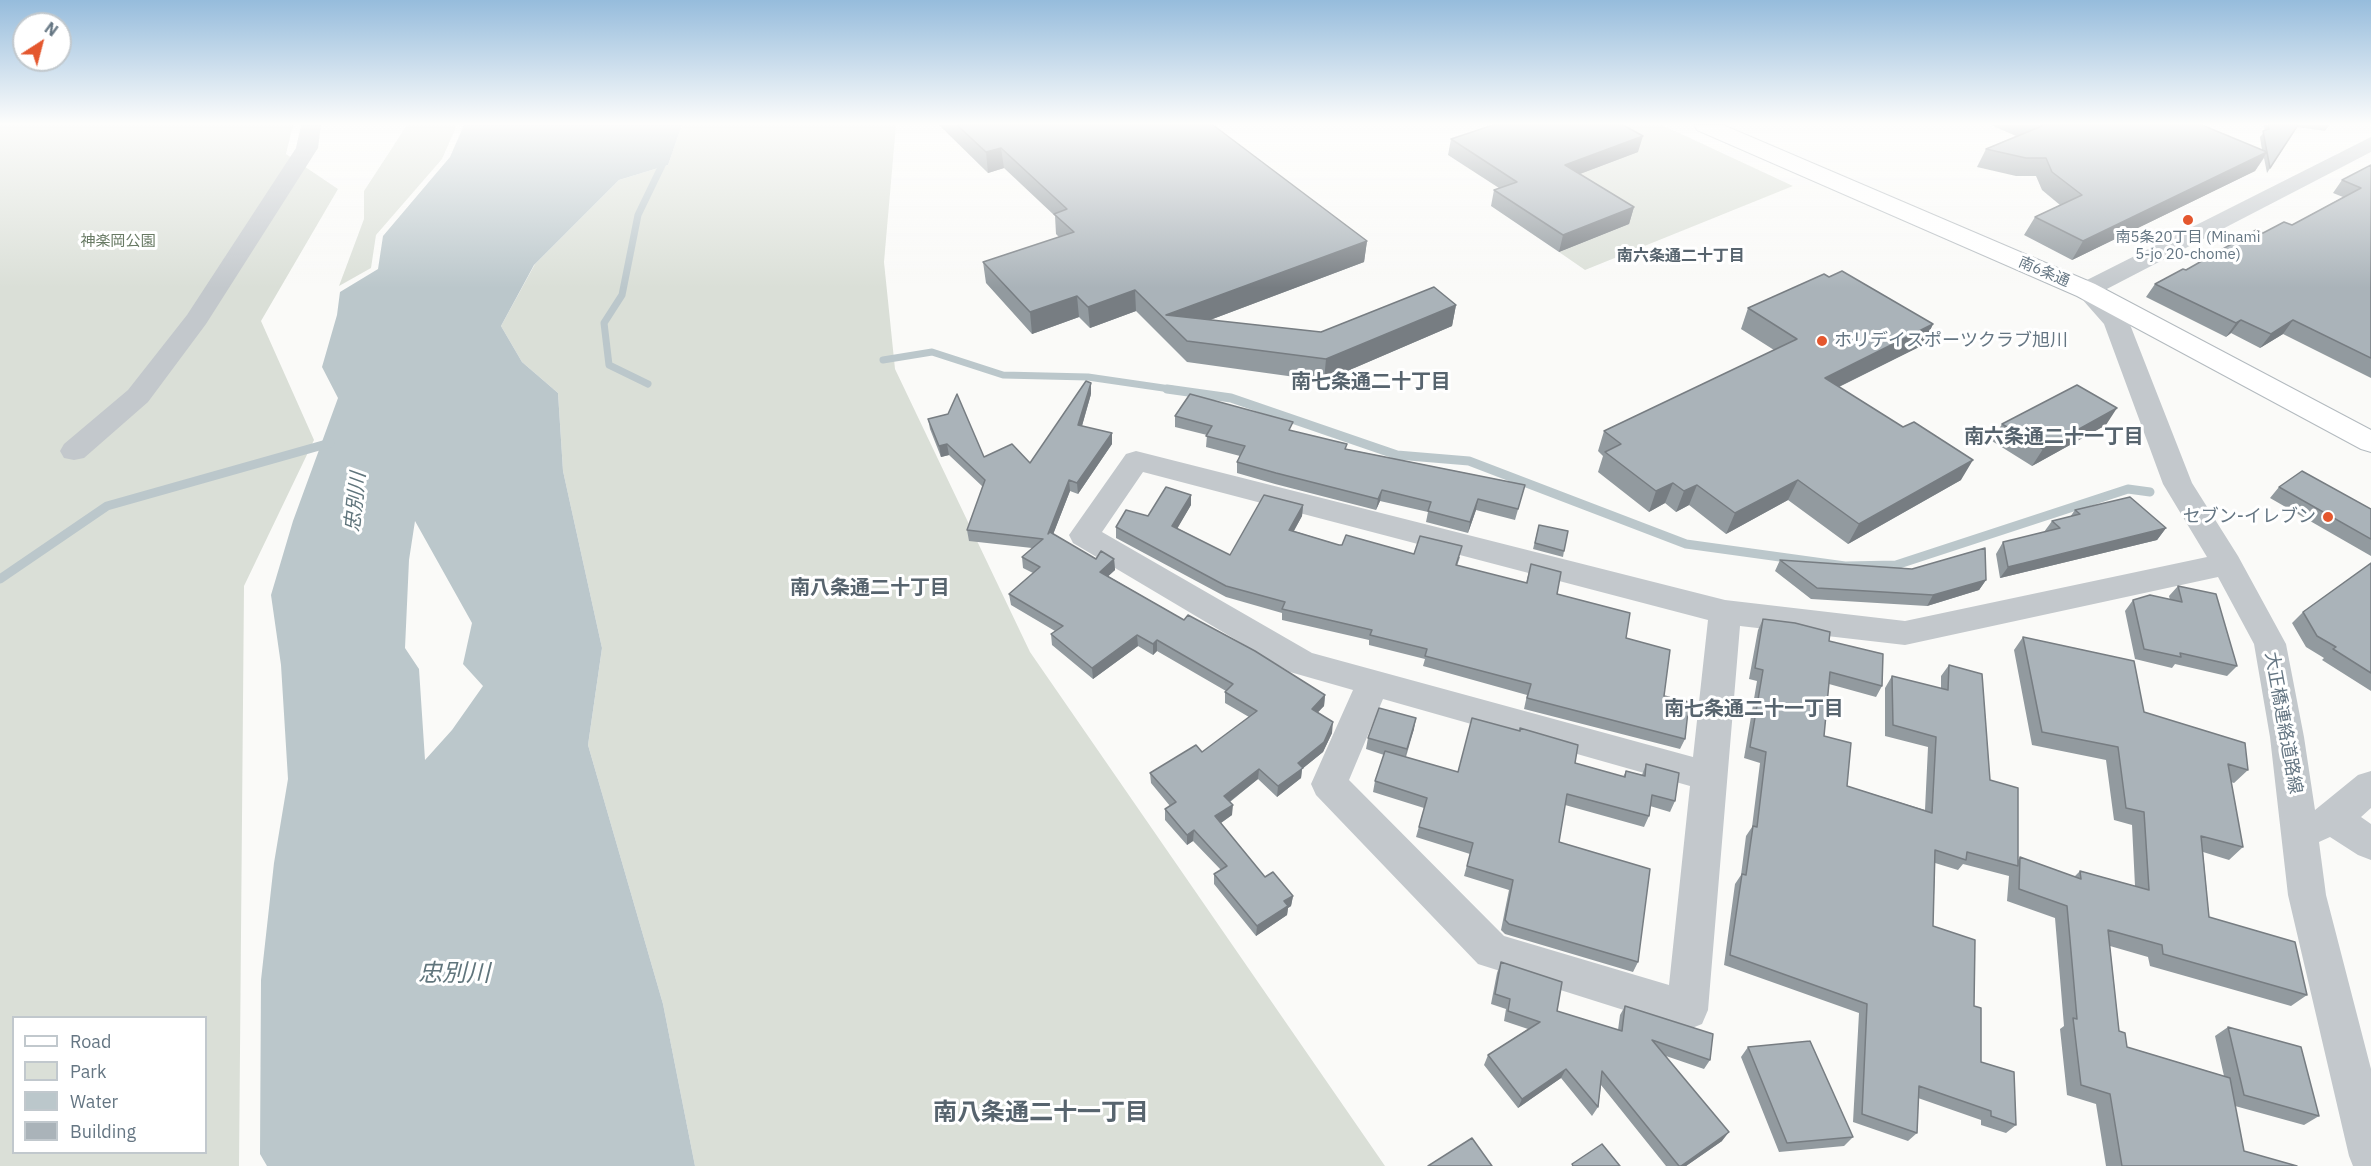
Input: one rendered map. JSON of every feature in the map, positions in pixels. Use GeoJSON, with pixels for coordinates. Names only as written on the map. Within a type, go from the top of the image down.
{"type":"FeatureCollection","features":[{"type":"Feature","properties":{"kind":"street"},"geometry":{"type":"LineString","coordinates":[[74,451],[138,396],[197,320],[287,179]]}},
{"type":"Feature","properties":{"kind":"street","name":"南6条通"},"geometry":{"type":"LineString","coordinates":[[1831,179],[2086,290],[2371,442]]}},
{"type":"Feature","properties":{"kind":"street"},"geometry":{"type":"LineString","coordinates":[[2086,290],[2301,179]]}},
{"type":"Feature","properties":{"kind":"street","name":"大正橋連絡道路線"},"geometry":{"type":"LineString","coordinates":[[2086,290],[2116,322],[2178,484],[2227,564],[2270,644],[2287,736],[2307,895],[2371,1156]]}},
{"type":"Feature","properties":{"kind":"street"},"geometry":{"type":"LineString","coordinates":[[1710,777],[1302,663],[1084,535],[1136,461],[1725,612],[1905,633],[2227,564]]}},
{"type":"Feature","properties":{"kind":"street"},"geometry":{"type":"LineString","coordinates":[[1373,683],[1329,784],[1492,951],[1687,1010],[1725,612]]}},
{"type":"Feature","properties":{"kind":"street"},"geometry":{"type":"LineString","coordinates":[[2300,833],[2333,819],[2371,786]]}},
{"type":"Feature","properties":{"kind":"street"},"geometry":{"type":"LineString","coordinates":[[2333,819],[2371,844]]}},
{"type":"Feature","properties":{"kind":"green space","name":"神楽岡公園"},"geometry":{"type":"Polygon","coordinates":[[[0,179],[324,179],[338,189],[261,321],[314,440],[244,586],[239,1166],[0,1166],[0,179]]]}},
{"type":"Feature","properties":{"kind":"green space"},"geometry":{"type":"Polygon","coordinates":[[[372,179],[424,179],[376,235],[371,268],[339,286],[364,219],[364,191],[372,179]]]}},
{"type":"Feature","properties":{"kind":"green space"},"geometry":{"type":"Polygon","coordinates":[[[891,179],[884,262],[895,369],[1030,652],[1385,1166],[695,1166],[663,1004],[588,745],[602,648],[563,471],[558,393],[522,362],[501,326],[535,264],[619,180],[891,179]]]}},
{"type":"Feature","properties":{"kind":"green space"},"geometry":{"type":"Polygon","coordinates":[[[1779,179],[1793,186],[1585,270],[1559,252],[1629,224],[1561,181],[1779,179]]]}},
{"type":"Feature","properties":{"kind":"water","name":"忠別川"},"geometry":{"type":"Polygon","coordinates":[[[431,179],[621,179],[534,265],[501,326],[522,362],[558,393],[563,471],[602,648],[588,745],[663,1004],[695,1166],[267,1166],[260,1154],[261,980],[274,863],[288,779],[281,665],[271,595],[293,521],[338,398],[322,367],[337,315],[340,292],[378,269],[383,236],[431,179]],[[415,521],[409,560],[405,648],[419,669],[425,760],[452,730],[483,686],[463,664],[472,623],[415,521]]]}},
{"type":"Feature","properties":{"kind":"building"},"geometry":{"type":"Polygon","coordinates":[[[1035,179],[1285,179],[1367,241],[1166,315],[1321,332],[1434,287],[1456,305],[1326,359],[1187,341],[1135,290],[1088,307],[1077,296],[1030,312],[983,262],[1074,232],[1054,214],[1067,209],[1035,179]]]}},
{"type":"Feature","properties":{"kind":"building"},"geometry":{"type":"Polygon","coordinates":[[[1513,179],[1589,179],[1634,207],[1563,235],[1494,190],[1517,182],[1513,179]]]}},
{"type":"Feature","properties":{"kind":"building"},"geometry":{"type":"Polygon","coordinates":[[[2062,179],[2210,179],[2083,241],[2035,217],[2082,195],[2062,179]]]}},
{"type":"Feature","properties":{"kind":"building"},"geometry":{"type":"Polygon","coordinates":[[[2371,179],[2371,358],[2293,320],[2271,334],[2241,320],[2236,323],[2155,284],[2183,269],[2186,270],[2256,230],[2263,233],[2284,222],[2292,225],[2361,188],[2342,180],[2371,179]]]}},
{"type":"Feature","properties":{"kind":"building"},"geometry":{"type":"Polygon","coordinates":[[[1842,271],[1933,324],[1825,378],[1903,427],[1914,422],[1973,460],[1859,524],[1798,480],[1735,513],[1697,485],[1684,491],[1673,483],[1656,491],[1605,452],[1621,444],[1604,431],[1797,339],[1748,308],[1824,274],[1829,277],[1842,271]]]}},
{"type":"Feature","properties":{"kind":"building"},"geometry":{"type":"Polygon","coordinates":[[[1086,381],[1091,383],[1078,425],[1112,433],[1077,483],[1069,480],[1048,534],[1050,532],[1096,559],[1101,551],[1114,559],[1100,572],[1184,620],[1188,615],[1255,651],[1325,695],[1312,709],[1333,722],[1324,742],[1298,763],[1303,768],[1278,786],[1259,769],[1224,796],[1233,805],[1215,816],[1265,877],[1273,872],[1293,896],[1284,901],[1288,906],[1257,926],[1214,874],[1227,866],[1194,830],[1187,835],[1165,809],[1176,802],[1150,773],[1196,745],[1202,752],[1257,711],[1225,692],[1233,684],[1157,640],[1153,644],[1137,635],[1092,668],[1051,634],[1063,626],[1009,594],[1040,567],[1022,557],[1043,539],[967,530],[985,480],[947,444],[939,446],[928,419],[948,414],[957,394],[984,457],[1012,444],[1030,463],[1086,381]]]}},
{"type":"Feature","properties":{"kind":"building"},"geometry":{"type":"Polygon","coordinates":[[[2077,385],[2117,408],[2043,449],[2002,424],[2077,385]]]}},
{"type":"Feature","properties":{"kind":"building"},"geometry":{"type":"Polygon","coordinates":[[[1190,394],[1293,422],[1289,430],[1347,444],[1345,449],[1525,485],[1518,509],[1478,499],[1470,522],[1428,511],[1431,502],[1382,490],[1378,499],[1237,462],[1245,446],[1206,436],[1212,426],[1175,416],[1190,394]]]}},
{"type":"Feature","properties":{"kind":"building"},"geometry":{"type":"Polygon","coordinates":[[[2302,471],[2371,509],[2371,539],[2279,487],[2302,471]]]}},
{"type":"Feature","properties":{"kind":"building"},"geometry":{"type":"Polygon","coordinates":[[[1166,487],[1191,495],[1172,526],[1230,555],[1264,495],[1303,505],[1289,530],[1339,545],[1342,545],[1346,535],[1414,554],[1420,536],[1462,546],[1456,565],[1527,583],[1531,564],[1561,572],[1557,594],[1630,613],[1626,638],[1670,650],[1664,696],[1689,702],[1685,739],[1527,698],[1531,684],[1425,656],[1427,649],[1370,635],[1372,630],[1282,609],[1285,602],[1226,586],[1116,527],[1126,510],[1148,516],[1166,487]]]}},
{"type":"Feature","properties":{"kind":"building"},"geometry":{"type":"Polygon","coordinates":[[[2130,497],[2166,528],[2008,567],[2003,542],[2060,528],[2052,521],[2080,514],[2075,510],[2130,497]]]}},
{"type":"Feature","properties":{"kind":"building"},"geometry":{"type":"Polygon","coordinates":[[[1539,525],[1568,531],[1564,551],[1535,543],[1539,525]]]}},
{"type":"Feature","properties":{"kind":"building"},"geometry":{"type":"Polygon","coordinates":[[[1985,548],[1986,580],[1933,595],[1817,588],[1780,560],[1912,569],[1985,548]]]}},
{"type":"Feature","properties":{"kind":"building"},"geometry":{"type":"Polygon","coordinates":[[[2371,563],[2371,673],[2317,636],[2303,612],[2371,563]]]}},
{"type":"Feature","properties":{"kind":"building"},"geometry":{"type":"Polygon","coordinates":[[[2178,586],[2216,594],[2237,666],[2180,653],[2181,657],[2144,649],[2133,600],[2150,595],[2182,602],[2178,586]]]}},
{"type":"Feature","properties":{"kind":"building"},"geometry":{"type":"Polygon","coordinates":[[[1763,619],[1795,623],[1830,632],[1829,641],[1883,654],[1882,686],[1830,672],[1824,736],[1851,743],[1847,786],[1932,813],[1936,737],[1893,725],[1892,676],[1948,690],[1949,665],[1982,674],[1990,780],[2018,788],[2018,866],[1967,852],[1966,860],[1935,850],[1933,926],[1975,940],[1974,1006],[1981,1008],[1981,1062],[2014,1072],[2016,1125],[1991,1116],[1991,1111],[1919,1086],[1917,1133],[1862,1114],[1867,1004],[1730,955],[1742,874],[1746,875],[1753,826],[1757,827],[1766,752],[1750,747],[1763,670],[1755,668],[1763,619]]]}},
{"type":"Feature","properties":{"kind":"building"},"geometry":{"type":"Polygon","coordinates":[[[2023,637],[2134,661],[2144,712],[2245,743],[2248,770],[2228,764],[2243,847],[2201,836],[2209,917],[2295,942],[2307,995],[2163,954],[2162,945],[2108,930],[2119,1031],[2125,1033],[2127,1047],[2230,1078],[2244,1151],[2297,1166],[2122,1166],[2110,1094],[2081,1085],[2073,1018],[2077,1019],[2067,906],[2019,889],[2020,857],[2081,879],[2080,871],[2149,890],[2144,812],[2126,808],[2118,747],[2042,732],[2023,637]]]}},
{"type":"Feature","properties":{"kind":"building"},"geometry":{"type":"Polygon","coordinates":[[[1379,708],[1416,718],[1407,749],[1368,738],[1379,708]]]}},
{"type":"Feature","properties":{"kind":"building"},"geometry":{"type":"Polygon","coordinates":[[[1472,718],[1520,731],[1520,728],[1578,745],[1575,763],[1625,777],[1626,771],[1645,776],[1646,764],[1679,773],[1675,801],[1652,795],[1649,816],[1567,794],[1559,842],[1650,869],[1638,962],[1509,924],[1505,920],[1513,880],[1467,866],[1473,843],[1419,827],[1427,798],[1375,781],[1385,751],[1458,772],[1472,718]]]}},
{"type":"Feature","properties":{"kind":"building"},"geometry":{"type":"Polygon","coordinates":[[[1501,962],[1562,982],[1557,1011],[1622,1031],[1625,1006],[1713,1034],[1710,1060],[1652,1040],[1729,1132],[1679,1166],[1602,1071],[1598,1107],[1566,1069],[1522,1099],[1488,1055],[1540,1022],[1508,1011],[1510,999],[1495,994],[1501,962]]]}},
{"type":"Feature","properties":{"kind":"building"},"geometry":{"type":"Polygon","coordinates":[[[2228,1027],[2301,1047],[2319,1116],[2244,1095],[2228,1027]]]}},
{"type":"Feature","properties":{"kind":"building"},"geometry":{"type":"Polygon","coordinates":[[[1810,1041],[1853,1137],[1787,1143],[1748,1047],[1810,1041]]]}},
{"type":"Feature","properties":{"kind":"building"},"geometry":{"type":"Polygon","coordinates":[[[1472,1138],[1492,1166],[1428,1166],[1472,1138]]]}},
{"type":"Feature","properties":{"kind":"building"},"geometry":{"type":"Polygon","coordinates":[[[1602,1144],[1620,1166],[1573,1166],[1572,1164],[1602,1144]]]}},
{"type":"Feature","properties":{"kind":"waterway"},"geometry":{"type":"LineString","coordinates":[[648,384],[609,365],[604,323],[622,295],[638,215],[655,179]]}},
{"type":"Feature","properties":{"kind":"waterway"},"geometry":{"type":"LineString","coordinates":[[883,360],[932,352],[1003,375],[1088,377],[1177,390]]}},
{"type":"Feature","properties":{"kind":"waterway"},"geometry":{"type":"LineString","coordinates":[[1167,389],[1231,398],[1397,455],[1469,461],[1686,544],[1845,566],[1896,565],[2128,489],[2150,492]]}},
{"type":"Feature","properties":{"kind":"waterway"},"geometry":{"type":"LineString","coordinates":[[0,579],[107,506],[330,443]]}},
{"type":"Feature","properties":{"kind":"place","name":"南5条20丁目 (Minami 5-jo 20-chome)"},"geometry":{"type":"Point","coordinates":[2188,220]}},
{"type":"Feature","properties":{"kind":"place","name":"ホリデイスポーツクラブ旭川"},"geometry":{"type":"Point","coordinates":[1822,341]}},
{"type":"Feature","properties":{"kind":"place","name":"セブン-イレブン"},"geometry":{"type":"Point","coordinates":[2328,517]}},
{"type":"Feature","properties":{"kind":"district","name":"南六条通二十丁目"},"geometry":{"type":"Point","coordinates":[1681,256]}},
{"type":"Feature","properties":{"kind":"district","name":"南七条通二十丁目"},"geometry":{"type":"Point","coordinates":[1371,382]}},
{"type":"Feature","properties":{"kind":"district","name":"南六条通二十一丁目"},"geometry":{"type":"Point","coordinates":[2054,437]}},
{"type":"Feature","properties":{"kind":"district","name":"南八条通二十丁目"},"geometry":{"type":"Point","coordinates":[870,588]}},
{"type":"Feature","properties":{"kind":"district","name":"南七条通二十一丁目"},"geometry":{"type":"Point","coordinates":[1754,709]}},
{"type":"Feature","properties":{"kind":"district","name":"南八条通二十一丁目"},"geometry":{"type":"Point","coordinates":[1041,1113]}}]}
